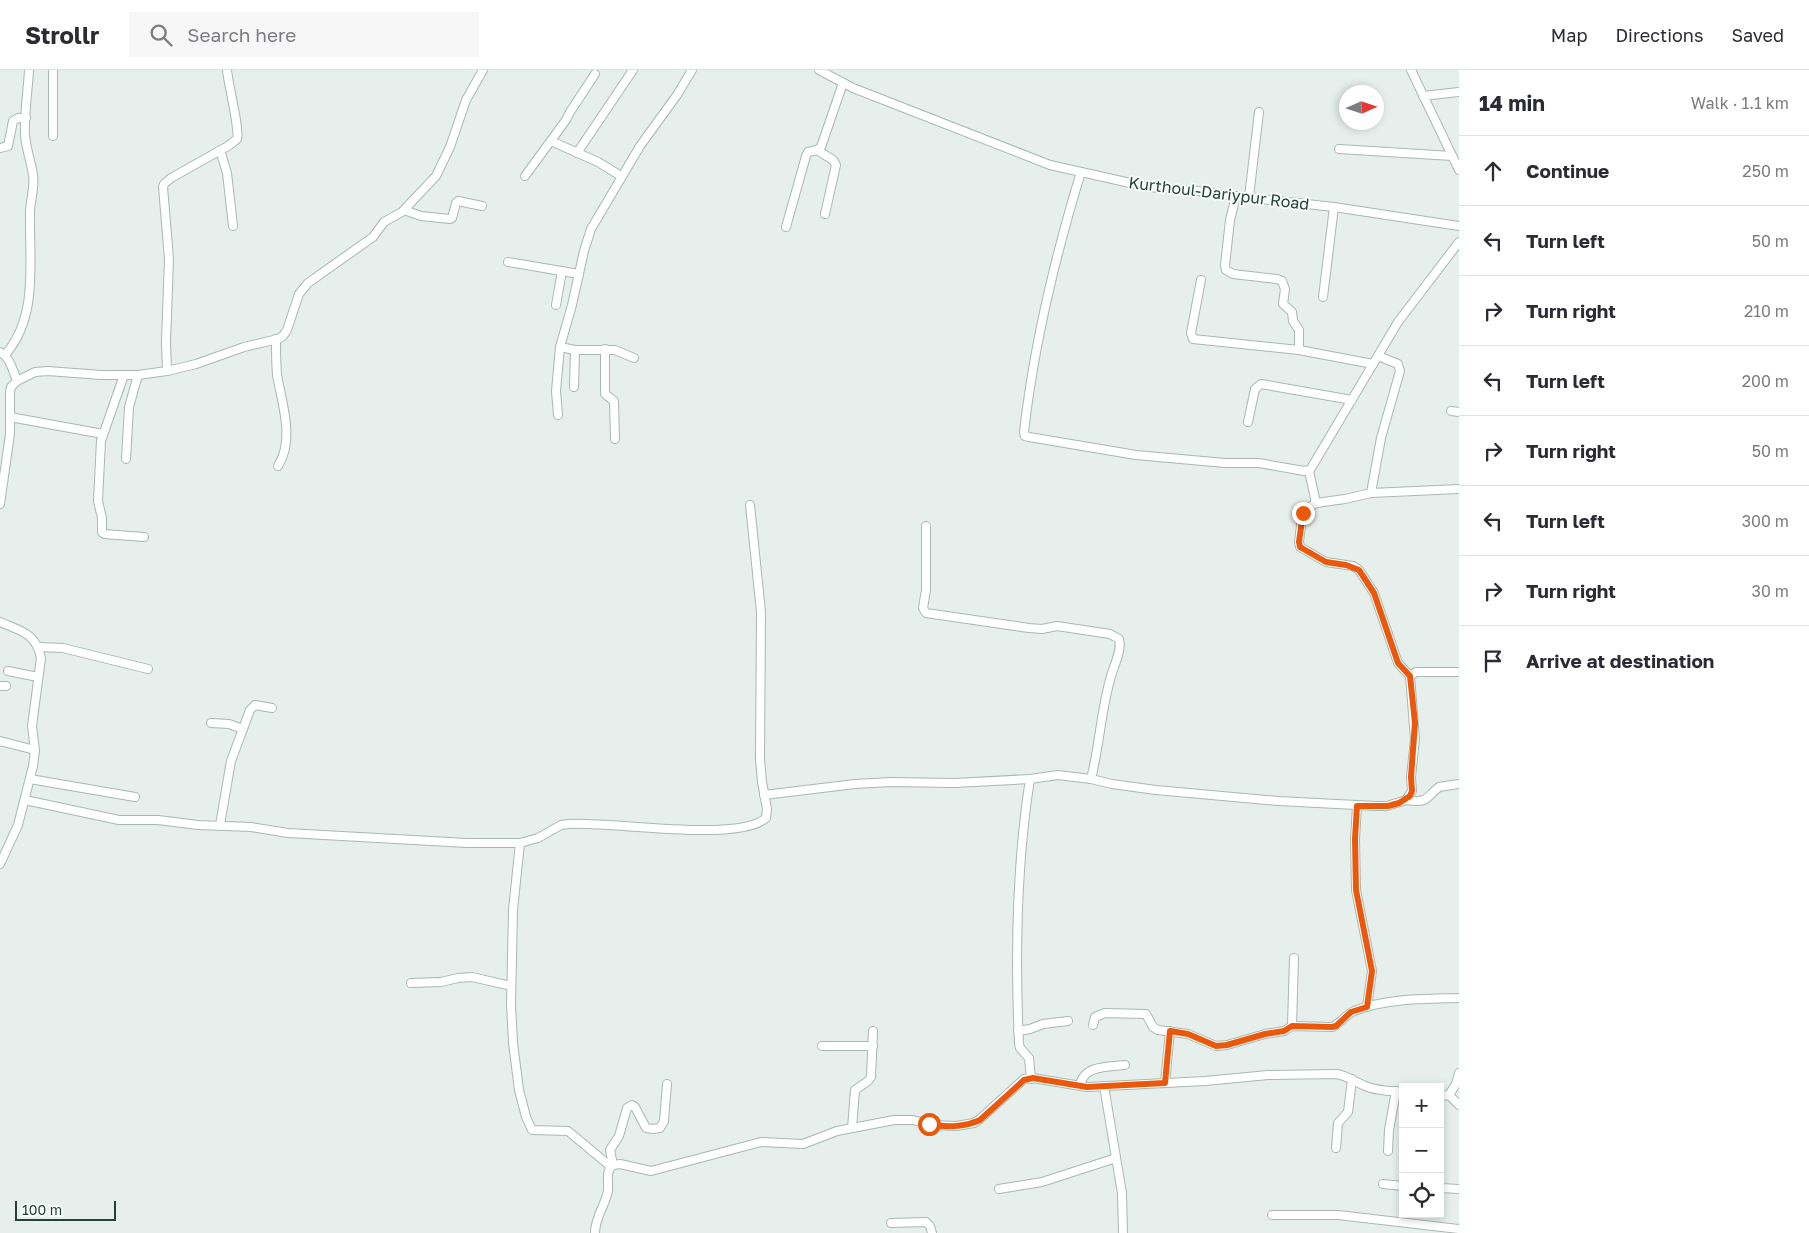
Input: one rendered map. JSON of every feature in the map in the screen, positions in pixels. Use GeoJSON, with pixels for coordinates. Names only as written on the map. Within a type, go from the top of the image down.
{"type":"FeatureCollection","features":[{"type":"Feature","properties":{"kind":"street"},"geometry":{"type":"LineString","coordinates":[[17,381],[2,354],[18,339],[29,304],[30,204],[33,180],[26,150],[25,133],[28,70]]}},
{"type":"Feature","properties":{"kind":"street"},"geometry":{"type":"LineString","coordinates":[[52,136],[54,70]]}},
{"type":"Feature","properties":{"kind":"street"},"geometry":{"type":"LineString","coordinates":[[167,371],[166,342],[169,259],[163,187],[171,178],[232,144],[239,135],[227,70]]}},
{"type":"Feature","properties":{"kind":"street"},"geometry":{"type":"LineString","coordinates":[[0,504],[8,446],[11,387],[17,381],[35,372],[48,370],[124,375],[167,371],[196,364],[283,336],[288,330],[300,294],[308,283],[373,237],[384,222],[404,210],[436,176],[445,161],[466,100],[483,70]]}},
{"type":"Feature","properties":{"kind":"street"},"geometry":{"type":"LineString","coordinates":[[577,153],[633,70]]}},
{"type":"Feature","properties":{"kind":"street"},"geometry":{"type":"LineString","coordinates":[[558,415],[556,390],[560,347],[591,229],[640,146],[682,88],[692,70]]}},
{"type":"Feature","properties":{"kind":"street","name":"Kurthoul-Dariypur Road"},"geometry":{"type":"LineString","coordinates":[[818,70],[843,83],[1006,147],[1036,161],[1137,186],[1334,206],[1459,226]]}},
{"type":"Feature","properties":{"kind":"street"},"geometry":{"type":"LineString","coordinates":[[1411,70],[1459,170]]}},
{"type":"Feature","properties":{"kind":"street"},"geometry":{"type":"LineString","coordinates":[[525,176],[551,141],[595,74]]}},
{"type":"Feature","properties":{"kind":"street"},"geometry":{"type":"LineString","coordinates":[[786,227],[807,153],[817,150],[823,144],[843,83]]}},
{"type":"Feature","properties":{"kind":"street"},"geometry":{"type":"LineString","coordinates":[[1423,96],[1459,92]]}},
{"type":"Feature","properties":{"kind":"street"},"geometry":{"type":"LineString","coordinates":[[1248,197],[1259,112]]}},
{"type":"Feature","properties":{"kind":"street"},"geometry":{"type":"LineString","coordinates":[[0,148],[8,146],[12,121],[18,118],[26,118]]}},
{"type":"Feature","properties":{"kind":"street"},"geometry":{"type":"LineString","coordinates":[[551,141],[598,162],[621,176]]}},
{"type":"Feature","properties":{"kind":"street"},"geometry":{"type":"LineString","coordinates":[[1339,149],[1452,156]]}},
{"type":"Feature","properties":{"kind":"street"},"geometry":{"type":"LineString","coordinates":[[220,150],[227,173],[233,226]]}},
{"type":"Feature","properties":{"kind":"street"},"geometry":{"type":"LineString","coordinates":[[817,150],[833,160],[836,165],[826,214]]}},
{"type":"Feature","properties":{"kind":"street"},"geometry":{"type":"LineString","coordinates":[[1081,172],[1055,260],[1028,403],[1025,436],[1136,454],[1225,463],[1259,463],[1309,471]]}},
{"type":"Feature","properties":{"kind":"street"},"geometry":{"type":"LineString","coordinates":[[1236,196],[1229,228],[1226,270],[1230,273],[1277,279],[1282,282],[1285,289],[1283,304],[1292,312],[1293,321],[1299,330],[1300,350]]}},
{"type":"Feature","properties":{"kind":"street"},"geometry":{"type":"LineString","coordinates":[[404,210],[420,216],[450,219],[458,201],[482,206]]}},
{"type":"Feature","properties":{"kind":"street"},"geometry":{"type":"LineString","coordinates":[[1323,298],[1334,206]]}},
{"type":"Feature","properties":{"kind":"street"},"geometry":{"type":"LineString","coordinates":[[1309,471],[1408,307],[1459,242]]}},
{"type":"Feature","properties":{"kind":"street"},"geometry":{"type":"LineString","coordinates":[[508,262],[579,274]]}},
{"type":"Feature","properties":{"kind":"street"},"geometry":{"type":"LineString","coordinates":[[556,304],[562,271]]}},
{"type":"Feature","properties":{"kind":"street"},"geometry":{"type":"LineString","coordinates":[[1200,280],[1191,333],[1192,338],[1300,350],[1373,364]]}},
{"type":"Feature","properties":{"kind":"street"},"geometry":{"type":"LineString","coordinates":[[276,339],[276,368],[285,407],[286,428],[286,452],[278,466]]}},
{"type":"Feature","properties":{"kind":"street"},"geometry":{"type":"LineString","coordinates":[[560,347],[575,350],[618,351],[634,358]]}},
{"type":"Feature","properties":{"kind":"street"},"geometry":{"type":"LineString","coordinates":[[574,387],[575,350]]}},
{"type":"Feature","properties":{"kind":"street"},"geometry":{"type":"LineString","coordinates":[[605,350],[605,394],[614,401],[615,439]]}},
{"type":"Feature","properties":{"kind":"street"},"geometry":{"type":"LineString","coordinates":[[1371,493],[1382,438],[1400,371],[1398,364],[1378,356]]}},
{"type":"Feature","properties":{"kind":"street"},"geometry":{"type":"LineString","coordinates":[[124,375],[103,434],[100,449],[98,501],[102,518],[102,532],[108,535],[144,537]]}},
{"type":"Feature","properties":{"kind":"street"},"geometry":{"type":"LineString","coordinates":[[126,459],[129,407],[138,375]]}},
{"type":"Feature","properties":{"kind":"street"},"geometry":{"type":"LineString","coordinates":[[1248,422],[1256,390],[1261,384],[1352,400]]}},
{"type":"Feature","properties":{"kind":"street"},"geometry":{"type":"LineString","coordinates":[[0,394],[10,395]]}},
{"type":"Feature","properties":{"kind":"street"},"geometry":{"type":"LineString","coordinates":[[10,417],[103,434]]}},
{"type":"Feature","properties":{"kind":"street"},"geometry":{"type":"LineString","coordinates":[[1309,471],[1316,503]]}},
{"type":"Feature","properties":{"kind":"street"},"geometry":{"type":"LineString","coordinates":[[1406,800],[1412,791],[1411,770],[1415,723],[1410,676],[1398,663],[1374,593],[1359,570],[1346,565],[1326,562],[1300,547],[1302,517],[1306,509],[1316,503],[1371,493],[1459,489]]}},
{"type":"Feature","properties":{"kind":"street"},"geometry":{"type":"LineString","coordinates":[[25,800],[119,820],[158,820],[191,824],[251,827],[309,835],[467,843],[520,843],[538,838],[560,825],[569,824],[704,831],[754,824],[766,818],[767,809],[761,767],[761,612],[750,505]]}},
{"type":"Feature","properties":{"kind":"street"},"geometry":{"type":"LineString","coordinates":[[926,526],[926,590],[923,608],[926,614],[1029,628],[1057,626],[1110,634],[1119,640],[1119,650],[1110,680],[1091,779]]}},
{"type":"Feature","properties":{"kind":"street"},"geometry":{"type":"LineString","coordinates":[[0,622],[28,634],[38,647],[40,658],[32,726],[35,750],[30,779],[18,825],[0,864]]}},
{"type":"Feature","properties":{"kind":"street"},"geometry":{"type":"LineString","coordinates":[[38,647],[63,648],[148,669]]}},
{"type":"Feature","properties":{"kind":"street"},"geometry":{"type":"LineString","coordinates":[[8,671],[38,677]]}},
{"type":"Feature","properties":{"kind":"street"},"geometry":{"type":"LineString","coordinates":[[1410,676],[1416,672],[1459,672]]}},
{"type":"Feature","properties":{"kind":"street"},"geometry":{"type":"LineString","coordinates":[[220,825],[231,760],[252,707],[258,705],[272,708]]}},
{"type":"Feature","properties":{"kind":"street"},"geometry":{"type":"LineString","coordinates":[[211,723],[230,724],[243,729]]}},
{"type":"Feature","properties":{"kind":"street"},"geometry":{"type":"LineString","coordinates":[[0,741],[35,750]]}},
{"type":"Feature","properties":{"kind":"street"},"geometry":{"type":"LineString","coordinates":[[764,795],[882,782],[954,783],[1058,776],[1091,779],[1156,790],[1357,806],[1388,806],[1406,800],[1423,801],[1428,799],[1439,787],[1459,784]]}},
{"type":"Feature","properties":{"kind":"street"},"geometry":{"type":"LineString","coordinates":[[30,779],[136,797]]}},
{"type":"Feature","properties":{"kind":"street"},"geometry":{"type":"LineString","coordinates":[[1030,779],[1020,856],[1017,904],[1018,1031],[1020,1048],[1029,1058],[1031,1078]]}},
{"type":"Feature","properties":{"kind":"street"},"geometry":{"type":"LineString","coordinates":[[1357,806],[1355,839],[1356,890],[1372,971],[1367,1007]]}},
{"type":"Feature","properties":{"kind":"street"},"geometry":{"type":"LineString","coordinates":[[520,843],[513,910],[512,1034],[518,1079],[529,1125],[535,1131],[561,1129],[568,1131],[612,1165],[620,1164],[651,1171],[761,1142],[803,1144],[837,1131],[894,1120],[913,1120],[932,1125],[956,1126],[974,1123],[980,1120],[1016,1085],[1031,1078],[1080,1086],[1104,1086],[1278,1075],[1337,1074],[1376,1089],[1399,1092],[1389,1130],[1388,1151]]}},
{"type":"Feature","properties":{"kind":"street"},"geometry":{"type":"LineString","coordinates":[[0,844],[9,847]]}},
{"type":"Feature","properties":{"kind":"street"},"geometry":{"type":"LineString","coordinates":[[1292,1026],[1294,958]]}},
{"type":"Feature","properties":{"kind":"street"},"geometry":{"type":"LineString","coordinates":[[410,983],[441,982],[472,977],[511,986]]}},
{"type":"Feature","properties":{"kind":"street"},"geometry":{"type":"LineString","coordinates":[[1093,1025],[1095,1017],[1105,1013],[1146,1014],[1153,1027],[1158,1030],[1188,1034],[1216,1046],[1284,1031],[1292,1026],[1336,1026],[1351,1012],[1367,1007],[1410,1000],[1459,998]]}},
{"type":"Feature","properties":{"kind":"street"},"geometry":{"type":"LineString","coordinates":[[1018,1031],[1044,1024],[1068,1021]]}},
{"type":"Feature","properties":{"kind":"street"},"geometry":{"type":"LineString","coordinates":[[852,1128],[854,1094],[857,1087],[868,1081],[871,1076],[873,1031]]}},
{"type":"Feature","properties":{"kind":"street"},"geometry":{"type":"LineString","coordinates":[[1165,1083],[1170,1031]]}},
{"type":"Feature","properties":{"kind":"street"},"geometry":{"type":"LineString","coordinates":[[822,1046],[873,1046]]}},
{"type":"Feature","properties":{"kind":"street"},"geometry":{"type":"LineString","coordinates":[[1080,1086],[1082,1076],[1088,1072],[1100,1068],[1125,1065]]}},
{"type":"Feature","properties":{"kind":"street"},"geometry":{"type":"LineString","coordinates":[[1449,1095],[1456,1084],[1459,1073]]}},
{"type":"Feature","properties":{"kind":"street"},"geometry":{"type":"LineString","coordinates":[[1336,1148],[1338,1123],[1348,1112],[1352,1079]]}},
{"type":"Feature","properties":{"kind":"street"},"geometry":{"type":"LineString","coordinates":[[595,1233],[596,1220],[608,1192],[608,1172],[612,1165],[610,1150],[619,1136],[627,1108],[632,1105],[635,1107],[646,1128],[660,1128],[664,1121],[667,1084]]}},
{"type":"Feature","properties":{"kind":"street"},"geometry":{"type":"LineString","coordinates":[[1104,1086],[1122,1193],[1123,1233]]}},
{"type":"Feature","properties":{"kind":"street"},"geometry":{"type":"LineString","coordinates":[[1444,1096],[1449,1095]]}},
{"type":"Feature","properties":{"kind":"street"},"geometry":{"type":"LineString","coordinates":[[1449,1095],[1459,1105]]}},
{"type":"Feature","properties":{"kind":"street"},"geometry":{"type":"LineString","coordinates":[[999,1189],[1042,1182],[1116,1158]]}},
{"type":"Feature","properties":{"kind":"street"},"geometry":{"type":"LineString","coordinates":[[1383,1184],[1399,1186]]}},
{"type":"Feature","properties":{"kind":"street"},"geometry":{"type":"LineString","coordinates":[[1444,1188],[1459,1189]]}},
{"type":"Feature","properties":{"kind":"street"},"geometry":{"type":"LineString","coordinates":[[1272,1215],[1338,1216],[1459,1229]]}},
{"type":"Feature","properties":{"kind":"street"},"geometry":{"type":"LineString","coordinates":[[891,1223],[926,1222],[930,1226],[932,1233]]}},
{"type":"Feature","properties":{"kind":"route"},"geometry":{"type":"LineString","coordinates":[[929,1124],[956,1126],[974,1123],[980,1120],[1016,1085],[1024,1080],[1033,1078],[1087,1087],[1165,1083],[1170,1031],[1188,1034],[1211,1045],[1227,1045],[1265,1034],[1284,1031],[1292,1026],[1325,1028],[1336,1026],[1351,1012],[1367,1007],[1372,971],[1356,890],[1355,839],[1357,806],[1388,806],[1406,800],[1410,796],[1412,791],[1411,777],[1415,723],[1410,676],[1398,663],[1385,620],[1374,593],[1359,570],[1353,566],[1326,562],[1300,547],[1303,513]]}}]}
